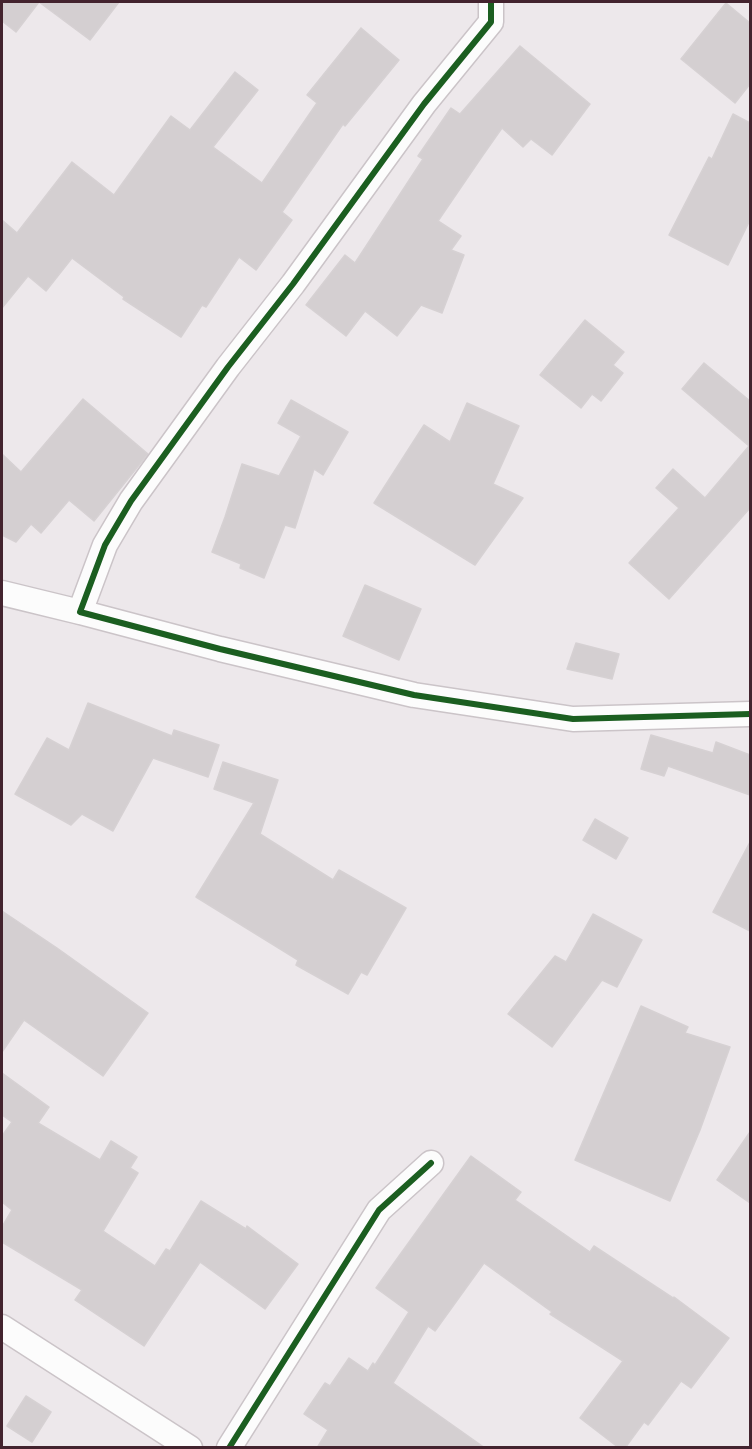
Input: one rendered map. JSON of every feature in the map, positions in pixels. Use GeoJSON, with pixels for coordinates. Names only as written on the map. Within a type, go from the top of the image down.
{"type":"FeatureCollection","features":[{"type":"Feature","properties":{"kind":"street"},"geometry":{"type":"LineString","coordinates":[[80,612],[105,545],[131,501],[424,104],[491,22],[491,2]]}},
{"type":"Feature","properties":{"kind":"street"},"geometry":{"type":"LineString","coordinates":[[2,593],[220,649],[414,695],[573,719],[750,714]]}},
{"type":"Feature","properties":{"kind":"street"},"geometry":{"type":"LineString","coordinates":[[229,1448],[379,1210],[431,1163]]}},
{"type":"Feature","properties":{"kind":"street"},"geometry":{"type":"LineString","coordinates":[[2,1326],[190,1448]]}},
{"type":"Feature","properties":{"kind":"building"},"geometry":{"type":"Polygon","coordinates":[[[2,2],[39,2],[16,32],[2,21],[2,2]]]}},
{"type":"Feature","properties":{"kind":"building"},"geometry":{"type":"Polygon","coordinates":[[[39,2],[119,2],[90,40],[39,2]]]}},
{"type":"Feature","properties":{"kind":"building"},"geometry":{"type":"Polygon","coordinates":[[[726,3],[750,23],[750,84],[735,103],[681,59],[726,3]]]}},
{"type":"Feature","properties":{"kind":"building"},"geometry":{"type":"Polygon","coordinates":[[[361,28],[399,60],[345,126],[343,124],[282,212],[292,220],[256,270],[239,257],[206,307],[202,305],[181,337],[123,299],[124,297],[72,258],[46,291],[28,276],[2,308],[2,220],[17,233],[72,162],[114,195],[171,116],[190,130],[235,72],[258,90],[213,147],[262,183],[317,103],[307,95],[361,28]]]}},
{"type":"Feature","properties":{"kind":"building"},"geometry":{"type":"Polygon","coordinates":[[[520,46],[590,104],[552,155],[531,139],[523,147],[502,128],[438,221],[461,236],[451,250],[464,255],[442,313],[421,305],[397,336],[365,311],[346,336],[306,305],[345,255],[355,263],[423,159],[418,156],[451,108],[460,114],[520,46]]]}},
{"type":"Feature","properties":{"kind":"building"},"geometry":{"type":"Polygon","coordinates":[[[733,114],[750,123],[750,220],[728,265],[669,235],[709,157],[712,159],[733,114]]]}},
{"type":"Feature","properties":{"kind":"building"},"geometry":{"type":"Polygon","coordinates":[[[585,320],[624,352],[613,365],[623,373],[601,401],[592,394],[581,408],[540,375],[585,320]]]}},
{"type":"Feature","properties":{"kind":"building"},"geometry":{"type":"Polygon","coordinates":[[[704,363],[750,401],[750,508],[669,599],[629,563],[679,508],[656,488],[673,469],[705,498],[749,446],[682,389],[704,363]]]}},
{"type":"Feature","properties":{"kind":"building"},"geometry":{"type":"Polygon","coordinates":[[[83,399],[148,454],[94,521],[69,500],[41,533],[31,524],[16,542],[2,535],[2,454],[21,472],[83,399]]]}},
{"type":"Feature","properties":{"kind":"building"},"geometry":{"type":"Polygon","coordinates":[[[291,400],[348,432],[323,475],[314,469],[295,528],[285,525],[264,578],[240,568],[241,564],[212,552],[242,464],[279,476],[301,436],[278,423],[291,400]]]}},
{"type":"Feature","properties":{"kind":"building"},"geometry":{"type":"Polygon","coordinates":[[[467,403],[519,426],[493,484],[523,498],[475,565],[374,503],[424,425],[450,442],[467,403]]]}},
{"type":"Feature","properties":{"kind":"building"},"geometry":{"type":"Polygon","coordinates":[[[365,585],[421,609],[399,660],[343,636],[365,585]]]}},
{"type":"Feature","properties":{"kind":"building"},"geometry":{"type":"Polygon","coordinates":[[[576,643],[619,654],[612,679],[567,669],[576,643]]]}},
{"type":"Feature","properties":{"kind":"building"},"geometry":{"type":"Polygon","coordinates":[[[88,703],[172,736],[174,730],[219,745],[208,777],[153,758],[113,831],[82,814],[71,825],[15,794],[47,738],[69,750],[88,703]]]}},
{"type":"Feature","properties":{"kind":"building"},"geometry":{"type":"Polygon","coordinates":[[[651,735],[713,753],[716,742],[750,755],[750,795],[668,766],[664,776],[641,769],[651,735]]]}},
{"type":"Feature","properties":{"kind":"building"},"geometry":{"type":"Polygon","coordinates":[[[223,762],[278,780],[260,834],[333,880],[339,870],[406,908],[367,975],[361,972],[348,994],[296,965],[298,960],[196,897],[254,803],[214,789],[223,762]]]}},
{"type":"Feature","properties":{"kind":"building"},"geometry":{"type":"Polygon","coordinates":[[[595,819],[628,838],[616,859],[583,840],[595,819]]]}},
{"type":"Feature","properties":{"kind":"building"},"geometry":{"type":"Polygon","coordinates":[[[750,842],[750,931],[713,912],[750,842]]]}},
{"type":"Feature","properties":{"kind":"building"},"geometry":{"type":"Polygon","coordinates":[[[2,911],[148,1013],[103,1076],[24,1020],[2,1052],[2,911]]]}},
{"type":"Feature","properties":{"kind":"building"},"geometry":{"type":"Polygon","coordinates":[[[593,914],[642,940],[617,987],[602,980],[552,1047],[508,1014],[555,956],[566,962],[593,914]]]}},
{"type":"Feature","properties":{"kind":"building"},"geometry":{"type":"Polygon","coordinates":[[[641,1006],[688,1027],[685,1033],[730,1047],[700,1130],[670,1201],[575,1160],[641,1006]]]}},
{"type":"Feature","properties":{"kind":"building"},"geometry":{"type":"Polygon","coordinates":[[[2,1073],[49,1107],[38,1123],[100,1160],[111,1141],[137,1157],[130,1168],[138,1173],[103,1231],[155,1266],[166,1249],[170,1251],[201,1201],[246,1229],[247,1226],[298,1264],[265,1309],[200,1262],[144,1346],[75,1300],[82,1290],[2,1242],[2,1227],[12,1210],[2,1202],[2,1136],[12,1122],[2,1115],[2,1073]]]}},
{"type":"Feature","properties":{"kind":"building"},"geometry":{"type":"Polygon","coordinates":[[[750,1132],[750,1203],[717,1180],[750,1132]]]}},
{"type":"Feature","properties":{"kind":"building"},"geometry":{"type":"Polygon","coordinates":[[[471,1156],[521,1192],[515,1200],[590,1252],[594,1246],[674,1297],[729,1338],[691,1388],[681,1381],[648,1425],[644,1422],[625,1448],[619,1448],[580,1418],[623,1361],[550,1314],[552,1312],[484,1263],[435,1331],[428,1326],[393,1383],[485,1448],[317,1448],[328,1430],[304,1414],[325,1383],[330,1386],[349,1358],[368,1371],[373,1363],[375,1365],[409,1312],[376,1288],[471,1156]]]}},
{"type":"Feature","properties":{"kind":"building"},"geometry":{"type":"Polygon","coordinates":[[[26,1396],[51,1412],[32,1442],[7,1426],[26,1396]]]}},
{"type":"Feature","properties":{"kind":"cycle path"},"geometry":{"type":"LineString","coordinates":[[491,2],[491,22],[424,104],[131,501],[105,545],[80,612],[220,649],[414,695],[573,719],[750,714]]}},
{"type":"Feature","properties":{"kind":"cycle path"},"geometry":{"type":"LineString","coordinates":[[229,1448],[379,1210],[431,1163]]}}]}
